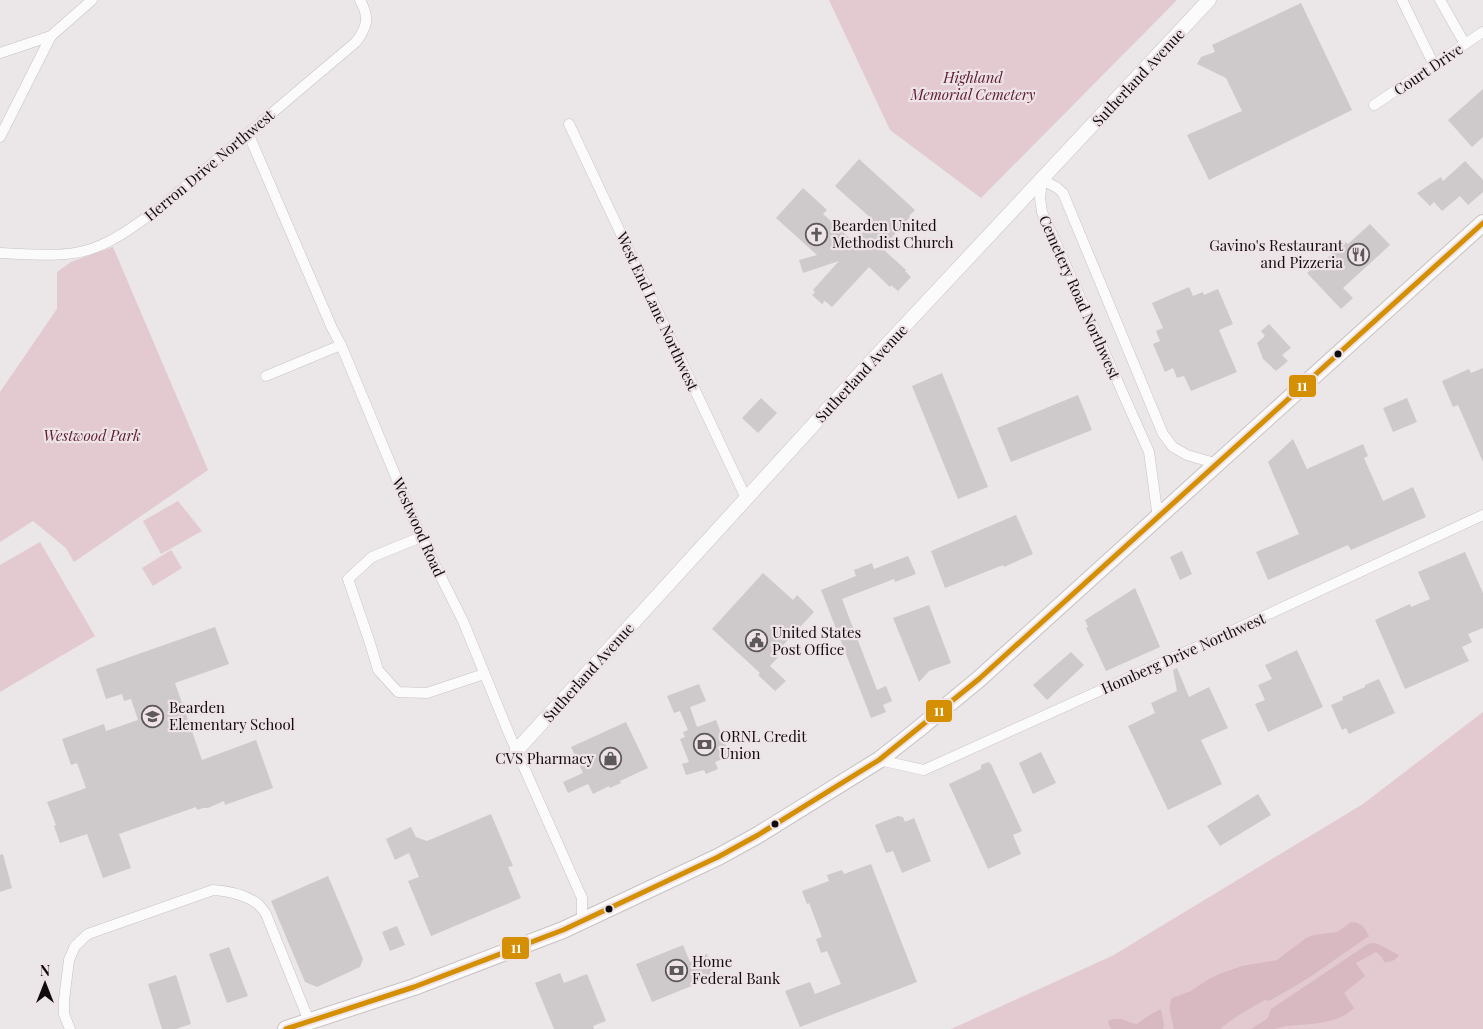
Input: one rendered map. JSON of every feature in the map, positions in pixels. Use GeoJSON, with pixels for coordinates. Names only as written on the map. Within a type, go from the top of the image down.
{"type":"FeatureCollection","features":[{"type":"Feature","properties":{"kind":"main road"},"geometry":{"type":"LineString","coordinates":[[286,1029],[434,980],[582,922],[718,857],[758,835],[878,760],[979,679],[1483,223]]}},
{"type":"Feature","properties":{"kind":"street"},"geometry":{"type":"LineString","coordinates":[[0,137],[51,36],[92,0]]}},
{"type":"Feature","properties":{"kind":"street","name":"Herron Drive Northwest"},"geometry":{"type":"LineString","coordinates":[[0,253],[72,254],[88,250],[105,244],[161,207],[356,42],[364,31],[367,19],[360,0]]}},
{"type":"Feature","properties":{"kind":"street","name":"Sutherland Avenue"},"geometry":{"type":"LineString","coordinates":[[517,750],[867,366],[1209,0]]}},
{"type":"Feature","properties":{"kind":"street"},"geometry":{"type":"LineString","coordinates":[[1402,0],[1434,64]]}},
{"type":"Feature","properties":{"kind":"street"},"geometry":{"type":"LineString","coordinates":[[1440,0],[1465,44]]}},
{"type":"Feature","properties":{"kind":"street","name":"Court Drive"},"geometry":{"type":"LineString","coordinates":[[1374,105],[1483,32]]}},
{"type":"Feature","properties":{"kind":"street"},"geometry":{"type":"LineString","coordinates":[[0,53],[51,36]]}},
{"type":"Feature","properties":{"kind":"street","name":"West End Lane Northwest"},"geometry":{"type":"LineString","coordinates":[[569,124],[746,498]]}},
{"type":"Feature","properties":{"kind":"street","name":"Westwood Road"},"geometry":{"type":"LineString","coordinates":[[248,133],[341,345],[421,537],[463,621],[484,674],[582,898],[582,922]]}},
{"type":"Feature","properties":{"kind":"street","name":"Cemetery Road Northwest"},"geometry":{"type":"LineString","coordinates":[[1158,518],[1149,452],[1042,212],[1040,198],[1042,180],[1063,193],[1163,434],[1173,447],[1188,455],[1218,464]]}},
{"type":"Feature","properties":{"kind":"street"},"geometry":{"type":"LineString","coordinates":[[266,376],[341,345]]}},
{"type":"Feature","properties":{"kind":"street","name":"Homberg Drive Northwest"},"geometry":{"type":"LineString","coordinates":[[878,760],[924,770],[1483,515]]}},
{"type":"Feature","properties":{"kind":"street"},"geometry":{"type":"LineString","coordinates":[[421,537],[372,557],[348,579],[378,670],[398,692],[427,693],[484,674]]}},
{"type":"Feature","properties":{"kind":"street"},"geometry":{"type":"LineString","coordinates":[[70,1029],[64,1014],[69,960],[76,946],[88,934],[213,890],[238,895],[258,904],[266,914],[309,1021]]}},
{"type":"Feature","properties":{"kind":"green space","name":"Highland Memorial Cemetery"},"geometry":{"type":"Polygon","coordinates":[[[829,0],[1177,0],[981,198],[890,130],[829,0]]]}},
{"type":"Feature","properties":{"kind":"green space","name":"Westwood Park"},"geometry":{"type":"Polygon","coordinates":[[[113,247],[208,470],[74,562],[66,548],[33,521],[0,542],[0,392],[57,309],[57,272],[71,262],[113,247]]]}},
{"type":"Feature","properties":{"kind":"green space"},"geometry":{"type":"Polygon","coordinates":[[[178,501],[202,531],[161,554],[143,521],[178,501]]]}},
{"type":"Feature","properties":{"kind":"green space"},"geometry":{"type":"Polygon","coordinates":[[[40,542],[95,636],[0,692],[0,565],[40,542]]]}},
{"type":"Feature","properties":{"kind":"green space"},"geometry":{"type":"Polygon","coordinates":[[[171,550],[182,568],[153,586],[142,568],[171,550]]]}},
{"type":"Feature","properties":{"kind":"green space"},"geometry":{"type":"Polygon","coordinates":[[[1483,712],[1483,1029],[951,1029],[1112,956],[1363,804],[1483,712]]]}},
{"type":"Feature","properties":{"kind":"shaded area"},"geometry":{"type":"Polygon","coordinates":[[[1351,922],[1362,926],[1369,936],[1307,979],[1269,1001],[1265,1000],[1220,1029],[1174,1029],[1170,1009],[1172,998],[1191,991],[1219,974],[1242,966],[1277,960],[1306,938],[1337,932],[1351,922]]]}},
{"type":"Feature","properties":{"kind":"shaded area"},"geometry":{"type":"Polygon","coordinates":[[[1373,943],[1399,955],[1393,961],[1384,962],[1382,957],[1376,952],[1356,963],[1365,976],[1344,993],[1354,1008],[1347,1014],[1322,1023],[1286,1026],[1275,1029],[1251,1029],[1268,1018],[1271,1009],[1368,944],[1373,943]]]}},
{"type":"Feature","properties":{"kind":"shaded area"},"geometry":{"type":"Polygon","coordinates":[[[1161,1009],[1163,1029],[1111,1029],[1108,1022],[1109,1020],[1121,1019],[1137,1024],[1161,1009]]]}},
{"type":"Feature","properties":{"kind":"building"},"geometry":{"type":"Polygon","coordinates":[[[1301,3],[1352,110],[1209,180],[1187,135],[1242,111],[1226,78],[1197,64],[1201,57],[1215,52],[1212,45],[1301,3]]]}},
{"type":"Feature","properties":{"kind":"building"},"geometry":{"type":"Polygon","coordinates":[[[1483,89],[1483,137],[1472,147],[1448,120],[1483,89]]]}},
{"type":"Feature","properties":{"kind":"building","name":"Bearden United Methodist Church"},"geometry":{"type":"Polygon","coordinates":[[[859,159],[915,210],[892,237],[894,239],[884,250],[911,277],[898,291],[891,285],[890,287],[869,267],[832,307],[825,301],[822,304],[812,295],[815,292],[813,290],[839,261],[803,273],[799,260],[817,255],[776,218],[803,188],[827,210],[823,214],[854,242],[873,220],[835,186],[859,159]]]}},
{"type":"Feature","properties":{"kind":"building"},"geometry":{"type":"Polygon","coordinates":[[[1465,161],[1483,180],[1483,192],[1468,205],[1460,196],[1442,211],[1434,202],[1430,206],[1417,193],[1441,177],[1443,181],[1465,161]]]}},
{"type":"Feature","properties":{"kind":"building"},"geometry":{"type":"Polygon","coordinates":[[[1370,224],[1390,245],[1343,288],[1353,298],[1341,309],[1307,273],[1319,262],[1321,264],[1345,242],[1348,244],[1370,224]]]}},
{"type":"Feature","properties":{"kind":"building"},"geometry":{"type":"Polygon","coordinates":[[[1189,287],[1193,296],[1203,292],[1204,295],[1218,289],[1233,324],[1219,330],[1237,372],[1191,391],[1184,376],[1177,378],[1173,368],[1165,372],[1153,344],[1160,341],[1156,331],[1163,328],[1152,303],[1189,287]]]}},
{"type":"Feature","properties":{"kind":"building"},"geometry":{"type":"Polygon","coordinates":[[[1269,324],[1291,348],[1282,355],[1288,361],[1276,371],[1263,359],[1257,343],[1265,336],[1261,331],[1269,324]]]}},
{"type":"Feature","properties":{"kind":"building"},"geometry":{"type":"Polygon","coordinates":[[[1483,368],[1483,462],[1458,405],[1453,407],[1442,381],[1469,369],[1471,373],[1483,368]]]}},
{"type":"Feature","properties":{"kind":"building"},"geometry":{"type":"Polygon","coordinates":[[[942,373],[988,487],[958,499],[912,386],[942,373]]]}},
{"type":"Feature","properties":{"kind":"building"},"geometry":{"type":"Polygon","coordinates":[[[1078,395],[1092,430],[1011,462],[997,428],[1078,395]]]}},
{"type":"Feature","properties":{"kind":"building"},"geometry":{"type":"Polygon","coordinates":[[[761,398],[777,413],[758,433],[742,418],[761,398]]]}},
{"type":"Feature","properties":{"kind":"building"},"geometry":{"type":"Polygon","coordinates":[[[1407,398],[1417,422],[1393,432],[1383,408],[1407,398]]]}},
{"type":"Feature","properties":{"kind":"building"},"geometry":{"type":"Polygon","coordinates":[[[1293,439],[1307,469],[1363,444],[1368,456],[1364,458],[1383,501],[1413,487],[1426,517],[1351,550],[1348,545],[1268,580],[1256,552],[1299,534],[1268,462],[1293,439]]]}},
{"type":"Feature","properties":{"kind":"building"},"geometry":{"type":"Polygon","coordinates":[[[1016,515],[1033,554],[1004,567],[1003,565],[945,588],[931,551],[1016,515]]]}},
{"type":"Feature","properties":{"kind":"building"},"geometry":{"type":"Polygon","coordinates":[[[1182,551],[1192,574],[1180,580],[1170,557],[1182,551]]]}},
{"type":"Feature","properties":{"kind":"building"},"geometry":{"type":"Polygon","coordinates":[[[1465,552],[1483,593],[1483,628],[1468,634],[1472,642],[1462,647],[1469,661],[1405,689],[1375,620],[1410,604],[1411,607],[1430,599],[1418,572],[1465,552]]]}},
{"type":"Feature","properties":{"kind":"building"},"geometry":{"type":"Polygon","coordinates":[[[908,556],[916,574],[895,582],[894,579],[842,599],[877,690],[886,686],[892,701],[883,705],[886,712],[871,718],[821,590],[856,576],[854,570],[872,563],[874,569],[908,556]]]}},
{"type":"Feature","properties":{"kind":"building","name":"United States Post Office"},"geometry":{"type":"Polygon","coordinates":[[[763,573],[793,600],[797,595],[814,612],[776,653],[779,656],[770,666],[786,681],[775,691],[758,675],[760,673],[712,629],[763,573]]]}},
{"type":"Feature","properties":{"kind":"building"},"geometry":{"type":"Polygon","coordinates":[[[1135,588],[1160,647],[1106,671],[1086,628],[1088,627],[1085,620],[1135,588]]]}},
{"type":"Feature","properties":{"kind":"building"},"geometry":{"type":"Polygon","coordinates":[[[929,605],[951,663],[929,671],[919,682],[893,618],[929,605]]]}},
{"type":"Feature","properties":{"kind":"building"},"geometry":{"type":"Polygon","coordinates":[[[215,627],[229,664],[175,683],[202,760],[256,740],[273,788],[225,805],[224,801],[208,808],[197,810],[196,807],[119,834],[131,868],[103,878],[87,834],[60,843],[54,826],[56,825],[47,802],[86,788],[77,763],[71,765],[62,739],[104,724],[106,731],[138,720],[131,699],[124,701],[122,694],[106,699],[96,669],[215,627]]]}},
{"type":"Feature","properties":{"kind":"building"},"geometry":{"type":"Polygon","coordinates":[[[1297,650],[1323,707],[1268,732],[1255,704],[1265,700],[1258,685],[1272,679],[1265,665],[1297,650]]]}},
{"type":"Feature","properties":{"kind":"building"},"geometry":{"type":"Polygon","coordinates":[[[1071,652],[1084,665],[1047,700],[1033,685],[1071,652]]]}},
{"type":"Feature","properties":{"kind":"building"},"geometry":{"type":"Polygon","coordinates":[[[1177,668],[1189,697],[1209,687],[1228,728],[1201,740],[1222,784],[1168,810],[1128,726],[1155,713],[1151,703],[1177,691],[1173,670],[1177,668]]]}},
{"type":"Feature","properties":{"kind":"building"},"geometry":{"type":"Polygon","coordinates":[[[1379,679],[1395,713],[1349,734],[1346,728],[1342,730],[1331,705],[1343,700],[1342,697],[1379,679]]]}},
{"type":"Feature","properties":{"kind":"building","name":"ORNL Credit Union"},"geometry":{"type":"Polygon","coordinates":[[[699,684],[706,701],[690,707],[697,727],[716,720],[728,751],[726,752],[728,757],[715,762],[718,769],[706,774],[704,770],[686,775],[682,764],[689,762],[680,739],[685,737],[683,732],[688,730],[680,711],[674,713],[667,696],[699,684]]]}},
{"type":"Feature","properties":{"kind":"building","name":"CVS Pharmacy"},"geometry":{"type":"Polygon","coordinates":[[[626,722],[648,768],[620,781],[621,783],[610,788],[609,786],[593,794],[588,784],[568,793],[563,782],[583,773],[571,747],[626,722]]]}},
{"type":"Feature","properties":{"kind":"building"},"geometry":{"type":"Polygon","coordinates":[[[1041,752],[1056,783],[1033,794],[1019,763],[1041,752]]]}},
{"type":"Feature","properties":{"kind":"building"},"geometry":{"type":"Polygon","coordinates":[[[988,762],[991,764],[1022,831],[1013,835],[1021,854],[988,869],[949,784],[981,769],[981,765],[988,762]]]}},
{"type":"Feature","properties":{"kind":"building"},"geometry":{"type":"Polygon","coordinates":[[[1258,794],[1271,815],[1220,846],[1207,826],[1258,794]]]}},
{"type":"Feature","properties":{"kind":"building"},"geometry":{"type":"Polygon","coordinates":[[[491,814],[513,866],[508,867],[521,898],[431,936],[408,881],[419,877],[409,853],[395,860],[386,839],[411,827],[416,837],[427,841],[491,814]]]}},
{"type":"Feature","properties":{"kind":"building"},"geometry":{"type":"Polygon","coordinates":[[[898,816],[903,817],[905,822],[914,818],[931,861],[902,873],[893,851],[886,853],[875,825],[898,816]]]}},
{"type":"Feature","properties":{"kind":"building"},"geometry":{"type":"Polygon","coordinates":[[[3,854],[12,888],[0,892],[0,855],[3,854]]]}},
{"type":"Feature","properties":{"kind":"building"},"geometry":{"type":"Polygon","coordinates":[[[871,864],[917,982],[800,1027],[785,991],[810,982],[815,994],[841,984],[827,951],[821,953],[816,939],[822,937],[809,903],[807,904],[802,891],[829,881],[827,875],[842,870],[844,874],[871,864]]]}},
{"type":"Feature","properties":{"kind":"building"},"geometry":{"type":"Polygon","coordinates":[[[328,876],[363,959],[360,967],[317,987],[305,982],[271,901],[328,876]]]}},
{"type":"Feature","properties":{"kind":"building"},"geometry":{"type":"Polygon","coordinates":[[[397,926],[405,945],[390,951],[382,932],[397,926]]]}},
{"type":"Feature","properties":{"kind":"building","name":"Home Federal Bank"},"geometry":{"type":"Polygon","coordinates":[[[683,945],[690,962],[707,954],[716,976],[652,1002],[636,964],[683,945]]]}},
{"type":"Feature","properties":{"kind":"building"},"geometry":{"type":"Polygon","coordinates":[[[229,947],[248,996],[227,1003],[209,954],[229,947]]]}},
{"type":"Feature","properties":{"kind":"building"},"geometry":{"type":"Polygon","coordinates":[[[560,973],[564,983],[587,974],[606,1021],[593,1026],[594,1029],[554,1029],[535,983],[560,973]]]}},
{"type":"Feature","properties":{"kind":"building"},"geometry":{"type":"Polygon","coordinates":[[[176,975],[191,1024],[176,1029],[162,1029],[148,984],[176,975]]]}},
{"type":"Feature","properties":{"kind":"transit line","name":"11"},"geometry":{"type":"LineString","coordinates":[[286,1029],[414,987],[563,930],[718,857],[758,835],[879,760],[979,679],[1483,223]]}},
{"type":"Feature","properties":{"kind":"place","name":"Bearden United Methodist Church"},"geometry":{"type":"Point","coordinates":[816,234]}},
{"type":"Feature","properties":{"kind":"place","name":"Gavino's Restaurant and Pizzeria"},"geometry":{"type":"Point","coordinates":[1359,254]}},
{"type":"Feature","properties":{"kind":"place","name":"United States Post Office"},"geometry":{"type":"Point","coordinates":[756,641]}},
{"type":"Feature","properties":{"kind":"place","name":"Bearden Elementary School"},"geometry":{"type":"Point","coordinates":[153,716]}},
{"type":"Feature","properties":{"kind":"place","name":"ORNL Credit Union"},"geometry":{"type":"Point","coordinates":[704,745]}},
{"type":"Feature","properties":{"kind":"place","name":"CVS Pharmacy"},"geometry":{"type":"Point","coordinates":[610,758]}},
{"type":"Feature","properties":{"kind":"place","name":"Home Federal Bank"},"geometry":{"type":"Point","coordinates":[676,970]}}]}
